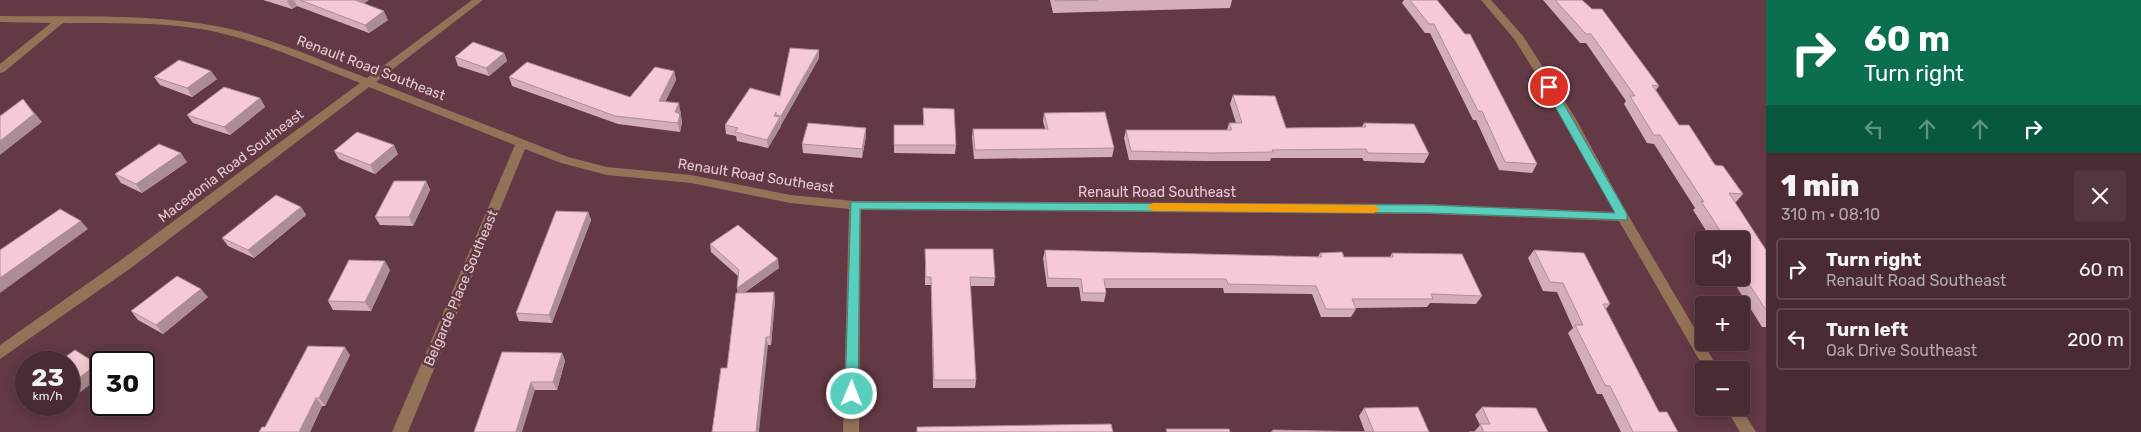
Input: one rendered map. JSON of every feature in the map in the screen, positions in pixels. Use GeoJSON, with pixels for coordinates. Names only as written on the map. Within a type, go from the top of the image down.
{"type":"FeatureCollection","features":[{"type":"Feature","properties":{"kind":"street","name":"Macedonia Road Southeast"},"geometry":{"type":"LineString","coordinates":[[0,353],[126,264],[478,0]]}},
{"type":"Feature","properties":{"kind":"street"},"geometry":{"type":"LineString","coordinates":[[1486,0],[1519,38],[1570,120],[1623,217],[1707,361]]}},
{"type":"Feature","properties":{"kind":"street","name":"Renault Road Southeast"},"geometry":{"type":"LineString","coordinates":[[0,19],[149,21],[216,29],[277,48],[565,160],[608,171],[691,179],[790,199],[855,205],[1429,209],[1623,217]]}},
{"type":"Feature","properties":{"kind":"street"},"geometry":{"type":"LineString","coordinates":[[0,70],[62,19]]}},
{"type":"Feature","properties":{"kind":"street","name":"Belgarde Place Southeast"},"geometry":{"type":"LineString","coordinates":[[400,432],[521,143]]}},
{"type":"Feature","properties":{"kind":"street"},"geometry":{"type":"LineString","coordinates":[[851,432],[855,205]]}},
{"type":"Feature","properties":{"kind":"street"},"geometry":{"type":"LineString","coordinates":[[1739,416],[1748,432]]}},
{"type":"Feature","properties":{"kind":"building"},"geometry":{"type":"Polygon","coordinates":[[[300,0],[355,0],[384,11],[365,25],[300,0]]]}},
{"type":"Feature","properties":{"kind":"building"},"geometry":{"type":"Polygon","coordinates":[[[1055,0],[1097,0],[1055,1],[1055,0]]]}},
{"type":"Feature","properties":{"kind":"building"},"geometry":{"type":"Polygon","coordinates":[[[1410,0],[1437,0],[1465,34],[1470,34],[1537,164],[1505,162],[1482,111],[1478,111],[1434,24],[1429,24],[1410,0]]]}},
{"type":"Feature","properties":{"kind":"building"},"geometry":{"type":"Polygon","coordinates":[[[1555,0],[1582,0],[1592,9],[1602,9],[1659,86],[1652,85],[1679,125],[1689,125],[1715,165],[1723,166],[1743,194],[1729,193],[1766,250],[1766,310],[1750,286],[1750,231],[1720,231],[1701,201],[1704,202],[1660,135],[1654,135],[1630,96],[1635,96],[1591,34],[1586,34],[1555,0]]]}},
{"type":"Feature","properties":{"kind":"building"},"geometry":{"type":"Polygon","coordinates":[[[473,42],[504,53],[486,68],[455,57],[473,42]]]}},
{"type":"Feature","properties":{"kind":"building"},"geometry":{"type":"Polygon","coordinates":[[[790,48],[819,50],[781,116],[776,115],[776,112],[774,116],[780,117],[767,140],[735,132],[738,128],[725,125],[750,88],[780,96],[790,48]]]}},
{"type":"Feature","properties":{"kind":"building"},"geometry":{"type":"Polygon","coordinates":[[[179,60],[211,71],[187,88],[154,77],[179,60]]]}},
{"type":"Feature","properties":{"kind":"building"},"geometry":{"type":"Polygon","coordinates":[[[527,62],[630,97],[655,67],[674,71],[659,101],[679,103],[675,112],[680,114],[678,123],[615,116],[509,77],[527,62]]]}},
{"type":"Feature","properties":{"kind":"building"},"geometry":{"type":"Polygon","coordinates":[[[224,87],[260,98],[224,127],[187,115],[224,87]]]}},
{"type":"Feature","properties":{"kind":"building"},"geometry":{"type":"Polygon","coordinates":[[[1233,95],[1275,96],[1286,128],[1366,127],[1364,123],[1414,124],[1429,154],[1368,153],[1366,149],[1212,153],[1131,151],[1126,130],[1232,130],[1229,123],[1242,123],[1233,95]]]}},
{"type":"Feature","properties":{"kind":"building"},"geometry":{"type":"Polygon","coordinates":[[[23,99],[34,114],[0,141],[0,116],[23,99]]]}},
{"type":"Feature","properties":{"kind":"building"},"geometry":{"type":"Polygon","coordinates":[[[923,108],[954,109],[956,145],[894,145],[894,125],[924,125],[923,108]]]}},
{"type":"Feature","properties":{"kind":"building"},"geometry":{"type":"Polygon","coordinates":[[[1105,112],[1114,148],[975,150],[973,129],[1048,129],[1044,113],[1105,112]]]}},
{"type":"Feature","properties":{"kind":"building"},"geometry":{"type":"Polygon","coordinates":[[[808,123],[866,128],[862,149],[802,144],[808,123]]]}},
{"type":"Feature","properties":{"kind":"building"},"geometry":{"type":"Polygon","coordinates":[[[357,132],[394,145],[370,165],[334,151],[357,132]]]}},
{"type":"Feature","properties":{"kind":"building"},"geometry":{"type":"Polygon","coordinates":[[[159,144],[181,153],[136,184],[115,174],[159,144]]]}},
{"type":"Feature","properties":{"kind":"building"},"geometry":{"type":"Polygon","coordinates":[[[394,181],[426,181],[409,217],[375,217],[394,181]]]}},
{"type":"Feature","properties":{"kind":"building"},"geometry":{"type":"Polygon","coordinates":[[[276,195],[301,207],[248,250],[222,238],[276,195]]]}},
{"type":"Feature","properties":{"kind":"building"},"geometry":{"type":"Polygon","coordinates":[[[60,209],[81,221],[0,278],[0,250],[60,209]]]}},
{"type":"Feature","properties":{"kind":"building"},"geometry":{"type":"Polygon","coordinates":[[[556,211],[588,212],[549,315],[516,313],[556,211]]]}},
{"type":"Feature","properties":{"kind":"building"},"geometry":{"type":"Polygon","coordinates":[[[738,225],[778,259],[737,288],[739,270],[710,244],[738,225]]]}},
{"type":"Feature","properties":{"kind":"building"},"geometry":{"type":"Polygon","coordinates":[[[925,249],[993,249],[995,278],[970,277],[976,380],[934,380],[931,277],[926,277],[925,249]]]}},
{"type":"Feature","properties":{"kind":"building"},"geometry":{"type":"Polygon","coordinates":[[[1045,250],[1322,257],[1320,253],[1342,252],[1344,257],[1393,257],[1392,253],[1462,254],[1482,296],[1431,294],[1433,299],[1352,299],[1356,309],[1326,309],[1316,286],[1228,284],[1226,279],[1104,279],[1106,293],[1083,293],[1081,279],[1048,278],[1045,250]]]}},
{"type":"Feature","properties":{"kind":"building"},"geometry":{"type":"Polygon","coordinates":[[[1534,250],[1584,253],[1610,304],[1603,304],[1659,412],[1667,412],[1678,432],[1633,432],[1610,386],[1605,385],[1575,325],[1583,325],[1563,283],[1550,282],[1534,250]]]}},
{"type":"Feature","properties":{"kind":"building"},"geometry":{"type":"Polygon","coordinates":[[[349,260],[385,261],[365,302],[328,301],[349,260]]]}},
{"type":"Feature","properties":{"kind":"building"},"geometry":{"type":"Polygon","coordinates":[[[177,276],[201,289],[156,325],[131,311],[177,276]]]}},
{"type":"Feature","properties":{"kind":"building"},"geometry":{"type":"Polygon","coordinates":[[[774,292],[770,337],[766,337],[756,432],[712,432],[721,368],[727,368],[736,293],[774,292]]]}},
{"type":"Feature","properties":{"kind":"building"},"geometry":{"type":"Polygon","coordinates":[[[308,346],[345,347],[299,432],[259,432],[262,427],[265,427],[308,346]]]}},
{"type":"Feature","properties":{"kind":"building"},"geometry":{"type":"Polygon","coordinates":[[[502,352],[562,353],[553,382],[531,382],[516,432],[474,432],[502,352]]]}},
{"type":"Feature","properties":{"kind":"building"},"geometry":{"type":"Polygon","coordinates":[[[80,353],[90,360],[90,370],[80,377],[80,353]]]}},
{"type":"Feature","properties":{"kind":"building"},"geometry":{"type":"Polygon","coordinates":[[[1418,407],[1429,432],[1374,432],[1364,408],[1418,407]]]}},
{"type":"Feature","properties":{"kind":"building"},"geometry":{"type":"Polygon","coordinates":[[[1482,407],[1536,408],[1548,432],[1484,432],[1480,424],[1490,424],[1482,407]]]}},
{"type":"Feature","properties":{"kind":"building"},"geometry":{"type":"Polygon","coordinates":[[[1111,424],[1113,432],[917,432],[917,427],[1111,424]]]}},
{"type":"Feature","properties":{"kind":"building"},"geometry":{"type":"Polygon","coordinates":[[[1166,429],[1229,429],[1230,432],[1167,432],[1166,429]]]}},
{"type":"Feature","properties":{"kind":"building"},"geometry":{"type":"Polygon","coordinates":[[[1273,430],[1374,432],[1273,432],[1273,430]]]}},
{"type":"Feature","properties":{"kind":"slow traffic"},"geometry":{"type":"LineString","coordinates":[[1153,207],[1374,209]]}},
{"type":"Feature","properties":{"kind":"route"},"geometry":{"type":"LineString","coordinates":[[852,394],[855,205],[1429,209],[1623,217],[1570,120],[1549,87]]}}]}
